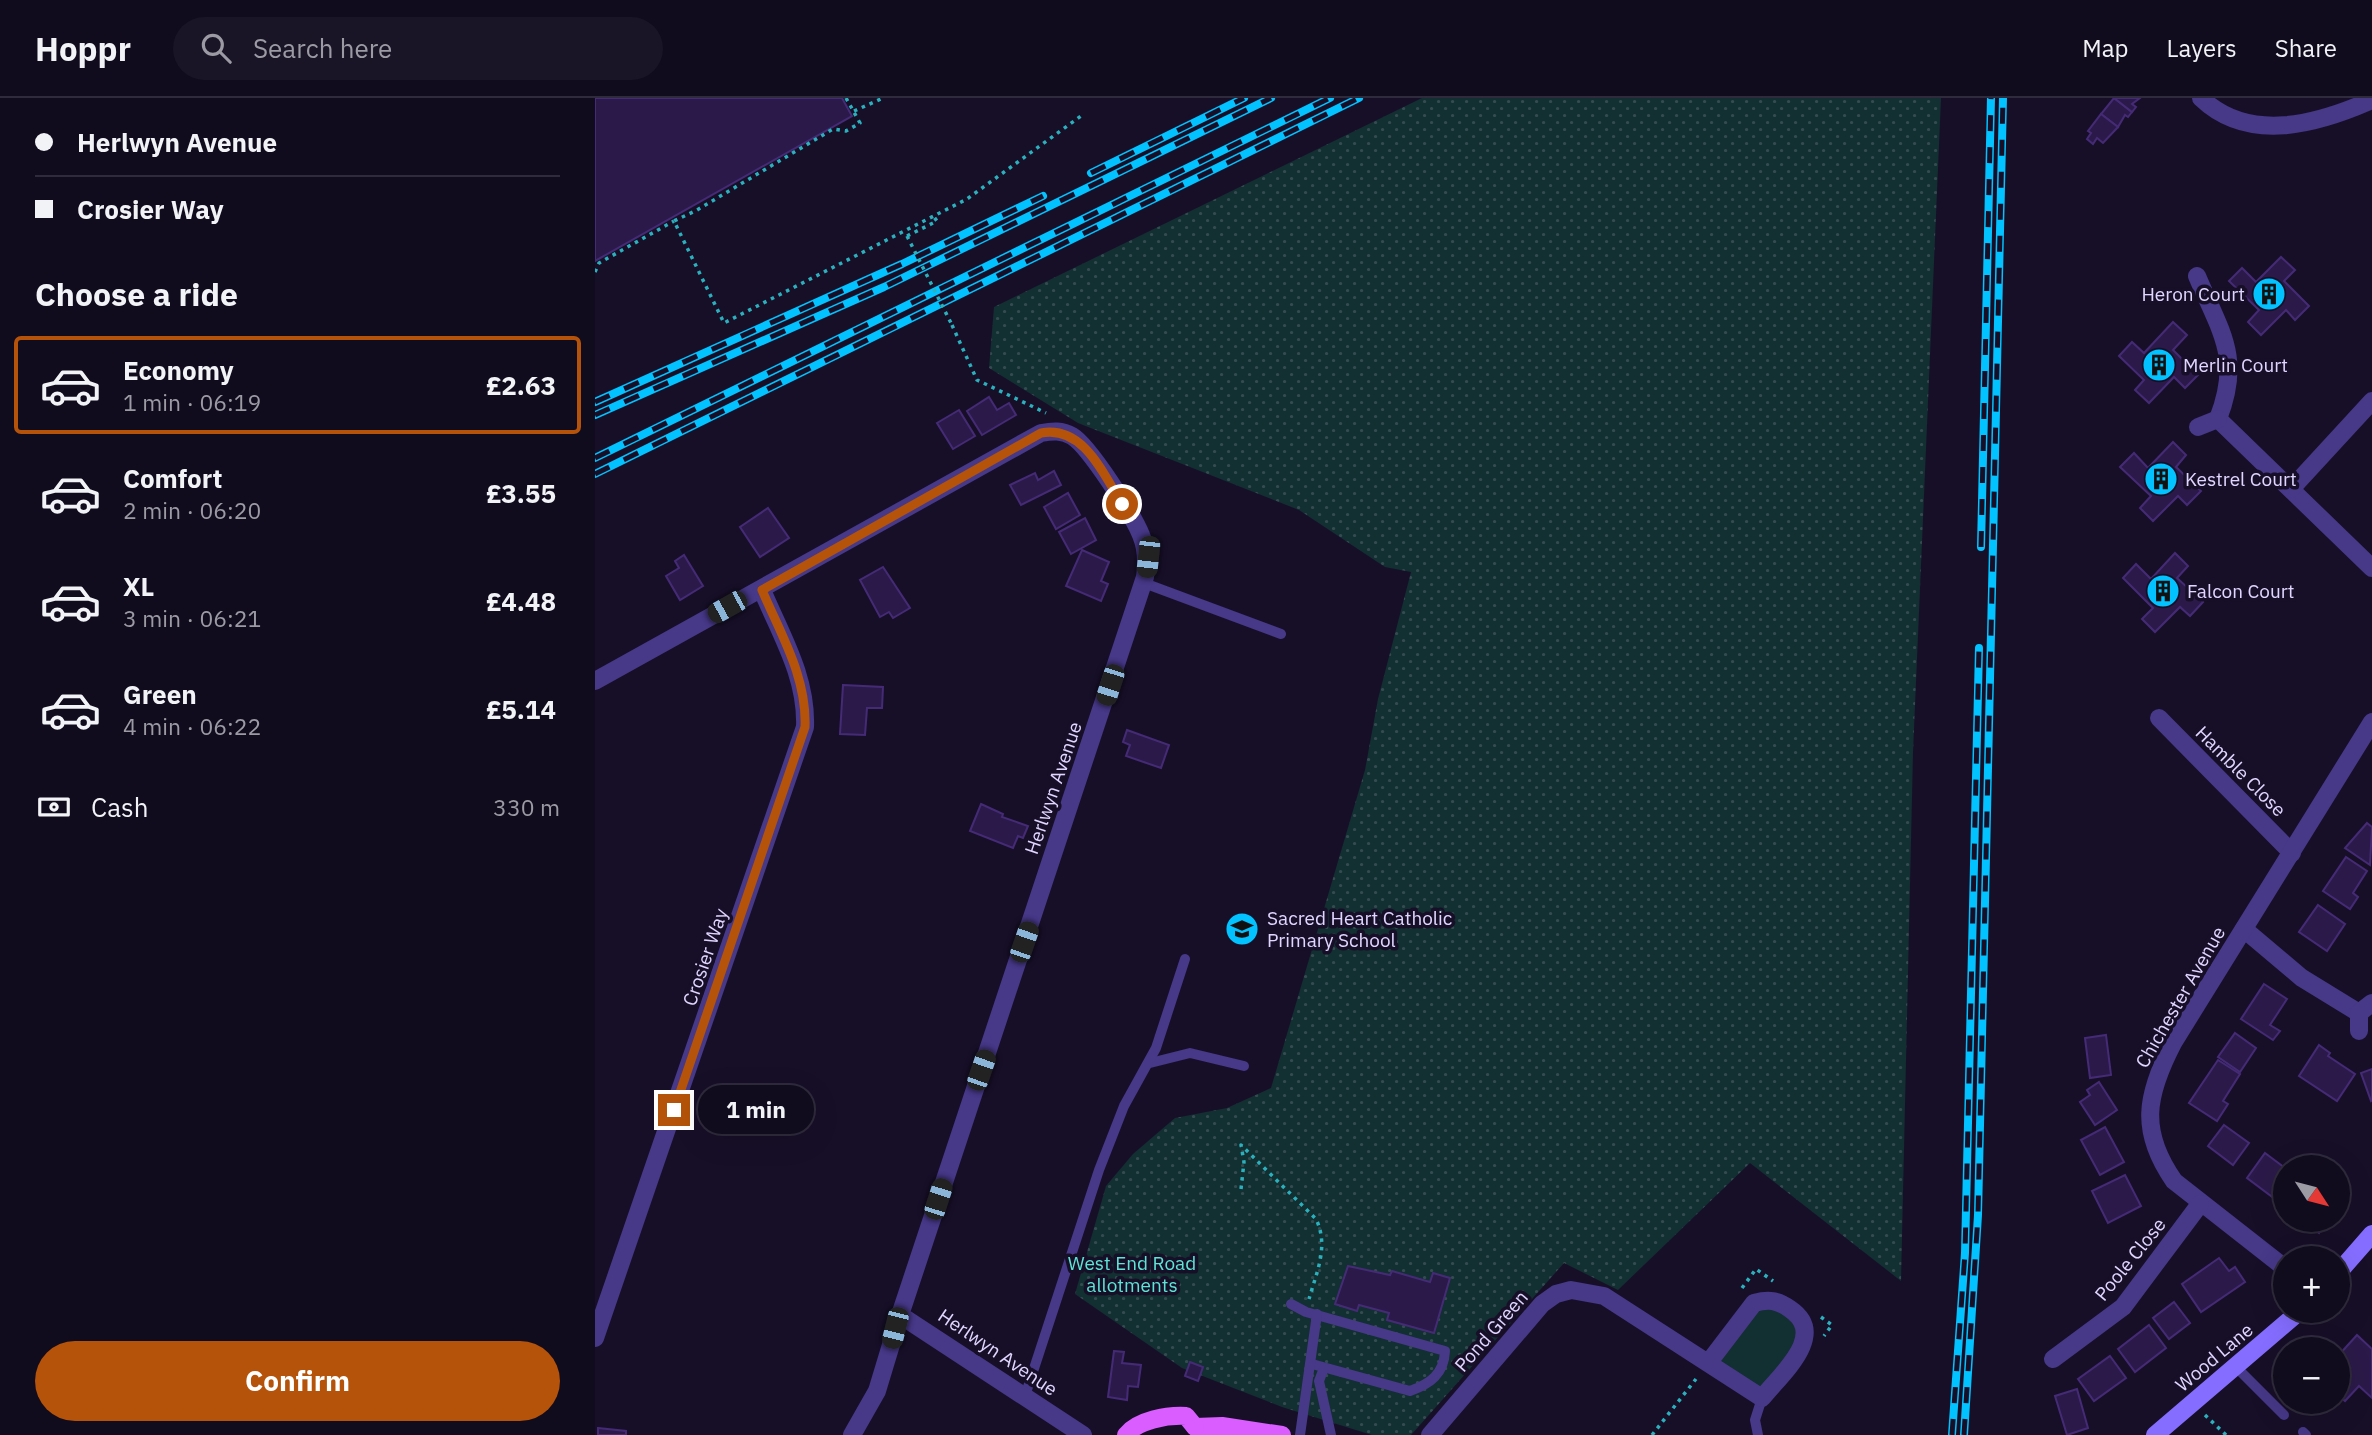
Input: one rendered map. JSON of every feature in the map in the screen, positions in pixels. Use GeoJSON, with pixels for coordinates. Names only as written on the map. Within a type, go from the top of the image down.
{"type":"FeatureCollection","features":[{"type":"Feature","properties":{"kind":"main road"},"geometry":{"type":"LineString","coordinates":[[1126,1435],[1143,1424],[1171,1416],[1186,1416],[1193,1431],[1222,1426],[1282,1435]]}},
{"type":"Feature","properties":{"kind":"street"},"geometry":{"type":"LineString","coordinates":[[2201,98],[2225,117],[2244,124],[2264,126],[2316,120],[2372,100]]}},
{"type":"Feature","properties":{"kind":"street"},"geometry":{"type":"LineString","coordinates":[[2197,276],[2228,349],[2231,365],[2231,381],[2218,419],[2198,427]]}},
{"type":"Feature","properties":{"kind":"street"},"geometry":{"type":"LineString","coordinates":[[2291,489],[2372,401]]}},
{"type":"Feature","properties":{"kind":"street"},"geometry":{"type":"LineString","coordinates":[[2218,419],[2372,568]]}},
{"type":"Feature","properties":{"kind":"street"},"geometry":{"type":"LineString","coordinates":[[595,681],[1041,433],[1055,430]]}},
{"type":"Feature","properties":{"kind":"street","name":"Herlwyn Avenue"},"geometry":{"type":"LineString","coordinates":[[1055,430],[1073,437],[1096,463],[1141,534],[1148,557],[1144,583],[900,1315],[1083,1435]]}},
{"type":"Feature","properties":{"kind":"street","name":"Crosier Way"},"geometry":{"type":"LineString","coordinates":[[595,1338],[805,727],[806,700],[799,677],[762,590]]}},
{"type":"Feature","properties":{"kind":"street","name":"Hamble Close"},"geometry":{"type":"LineString","coordinates":[[2159,718],[2293,853]]}},
{"type":"Feature","properties":{"kind":"street","name":"Chichester Avenue"},"geometry":{"type":"LineString","coordinates":[[2273,1259],[2174,1181],[2156,1150],[2151,1132],[2152,1087],[2173,1043],[2372,722]]}},
{"type":"Feature","properties":{"kind":"street"},"geometry":{"type":"LineString","coordinates":[[2244,929],[2302,978],[2364,1016]]}},
{"type":"Feature","properties":{"kind":"street","name":"Poole Close"},"geometry":{"type":"LineString","coordinates":[[2053,1359],[2123,1307],[2200,1204]]}},
{"type":"Feature","properties":{"kind":"street"},"geometry":{"type":"LineString","coordinates":[[2350,1259],[2372,1234]]}},
{"type":"Feature","properties":{"kind":"street","name":"Pond Green"},"geometry":{"type":"LineString","coordinates":[[1430,1435],[1542,1304],[1556,1294],[1571,1290],[1604,1296],[1762,1398]]}},
{"type":"Feature","properties":{"kind":"street"},"geometry":{"type":"LineString","coordinates":[[1709,1362],[1747,1309],[1763,1300],[1780,1302],[1802,1317],[1806,1334],[1800,1351],[1762,1398]]}},
{"type":"Feature","properties":{"kind":"street"},"geometry":{"type":"LineString","coordinates":[[852,1435],[877,1391],[900,1315]]}},
{"type":"Feature","properties":{"kind":"street","name":"Wood Lane"},"geometry":{"type":"LineString","coordinates":[[2155,1435],[2286,1323]]}},
{"type":"Feature","properties":{"kind":"lane"},"geometry":{"type":"LineString","coordinates":[[1144,583],[1281,634]]}},
{"type":"Feature","properties":{"kind":"lane"},"geometry":{"type":"LineString","coordinates":[[1025,1396],[1100,1170],[1124,1106],[1150,1063],[1185,959]]}},
{"type":"Feature","properties":{"kind":"lane"},"geometry":{"type":"LineString","coordinates":[[1150,1063],[1190,1053],[1244,1066]]}},
{"type":"Feature","properties":{"kind":"lane"},"geometry":{"type":"LineString","coordinates":[[1291,1304],[1311,1313],[1445,1351],[1445,1364],[1438,1375],[1424,1386],[1410,1391],[1312,1364]]}},
{"type":"Feature","properties":{"kind":"lane"},"geometry":{"type":"LineString","coordinates":[[1300,1435],[1312,1364],[1311,1313]]}},
{"type":"Feature","properties":{"kind":"lane"},"geometry":{"type":"LineString","coordinates":[[2235,1366],[2284,1415]]}},
{"type":"Feature","properties":{"kind":"lane"},"geometry":{"type":"LineString","coordinates":[[1324,1368],[1319,1381],[1331,1435]]}},
{"type":"Feature","properties":{"kind":"lane"},"geometry":{"type":"LineString","coordinates":[[1758,1435],[1755,1419],[1762,1398]]}},
{"type":"Feature","properties":{"kind":"path"},"geometry":{"type":"LineString","coordinates":[[595,272],[599,263],[697,211],[833,129],[846,131],[860,123],[846,98]]}},
{"type":"Feature","properties":{"kind":"path"},"geometry":{"type":"LineString","coordinates":[[853,111],[883,98]]}},
{"type":"Feature","properties":{"kind":"path"},"geometry":{"type":"LineString","coordinates":[[674,221],[724,323],[935,217],[976,192],[1081,116]]}},
{"type":"Feature","properties":{"kind":"path"},"geometry":{"type":"LineString","coordinates":[[935,217],[937,221],[908,236],[967,353],[977,380],[1049,415],[1055,430]]}},
{"type":"Feature","properties":{"kind":"path"},"geometry":{"type":"LineString","coordinates":[[1241,1189],[1244,1162],[1241,1145],[1316,1219],[1323,1233],[1324,1245],[1311,1313]]}},
{"type":"Feature","properties":{"kind":"path"},"geometry":{"type":"LineString","coordinates":[[1652,1435],[1709,1362]]}},
{"type":"Feature","properties":{"kind":"path"},"geometry":{"type":"LineString","coordinates":[[2192,1402],[2226,1435]]}},
{"type":"Feature","properties":{"kind":"green space","name":"West End Road allotments"},"geometry":{"type":"Polygon","coordinates":[[[1422,98],[1941,98],[1913,752],[1901,1281],[1750,1163],[1618,1290],[1564,1263],[1411,1435],[1372,1435],[1282,1407],[1182,1368],[1075,1294],[1106,1186],[1133,1154],[1175,1118],[1227,1108],[1271,1088],[1365,770],[1378,699],[1411,572],[1385,567],[1299,510],[1078,423],[989,368],[994,307],[1422,98]]]}},
{"type":"Feature","properties":{"kind":"green space"},"geometry":{"type":"Polygon","coordinates":[[[1764,1300],[1805,1325],[1762,1398],[1709,1362],[1764,1300]]]}},
{"type":"Feature","properties":{"kind":"building"},"geometry":{"type":"Polygon","coordinates":[[[595,98],[842,98],[852,116],[595,261],[595,98]]]}},
{"type":"Feature","properties":{"kind":"building"},"geometry":{"type":"Polygon","coordinates":[[[2114,98],[2132,112],[2128,117],[2125,115],[2118,127],[2101,114],[2114,98]]]}},
{"type":"Feature","properties":{"kind":"building"},"geometry":{"type":"Polygon","coordinates":[[[2114,98],[2140,98],[2132,104],[2136,107],[2132,112],[2114,98]]]}},
{"type":"Feature","properties":{"kind":"building"},"geometry":{"type":"Polygon","coordinates":[[[2101,114],[2118,127],[2103,143],[2097,138],[2093,144],[2087,139],[2091,133],[2088,131],[2101,114]]]}},
{"type":"Feature","properties":{"kind":"building","name":"Heron Court"},"geometry":{"type":"Polygon","coordinates":[[[2281,257],[2295,270],[2284,281],[2309,306],[2295,320],[2286,310],[2261,335],[2248,322],[2259,310],[2229,281],[2242,268],[2256,282],[2281,257]]]}},
{"type":"Feature","properties":{"kind":"building","name":"Merlin Court"},"geometry":{"type":"Polygon","coordinates":[[[2173,322],[2187,335],[2173,350],[2198,375],[2185,388],[2174,377],[2149,403],[2135,390],[2144,380],[2119,356],[2132,342],[2144,353],[2173,322]]]}},
{"type":"Feature","properties":{"kind":"building"},"geometry":{"type":"Polygon","coordinates":[[[989,397],[997,410],[1009,403],[1016,415],[982,435],[967,411],[989,397]]]}},
{"type":"Feature","properties":{"kind":"building"},"geometry":{"type":"Polygon","coordinates":[[[959,410],[975,436],[953,449],[937,423],[959,410]]]}},
{"type":"Feature","properties":{"kind":"building","name":"Kestrel Court"},"geometry":{"type":"Polygon","coordinates":[[[2173,442],[2186,455],[2176,467],[2201,491],[2187,505],[2178,496],[2153,521],[2140,508],[2151,496],[2120,467],[2134,453],[2148,468],[2173,442]]]}},
{"type":"Feature","properties":{"kind":"building"},"geometry":{"type":"Polygon","coordinates":[[[1054,471],[1061,485],[1021,505],[1010,485],[1035,473],[1038,480],[1054,471]]]}},
{"type":"Feature","properties":{"kind":"building"},"geometry":{"type":"Polygon","coordinates":[[[1068,493],[1080,515],[1056,529],[1044,507],[1068,493]]]}},
{"type":"Feature","properties":{"kind":"building"},"geometry":{"type":"Polygon","coordinates":[[[768,508],[789,538],[760,557],[740,527],[768,508]]]}},
{"type":"Feature","properties":{"kind":"building"},"geometry":{"type":"Polygon","coordinates":[[[1085,518],[1096,540],[1071,554],[1059,532],[1085,518]]]}},
{"type":"Feature","properties":{"kind":"building"},"geometry":{"type":"Polygon","coordinates":[[[1082,550],[1109,562],[1101,581],[1108,584],[1101,601],[1066,586],[1082,550]]]}},
{"type":"Feature","properties":{"kind":"building","name":"Falcon Court"},"geometry":{"type":"Polygon","coordinates":[[[2175,553],[2188,566],[2177,578],[2203,602],[2190,616],[2180,607],[2155,632],[2142,619],[2153,608],[2123,578],[2136,564],[2151,579],[2175,553]]]}},
{"type":"Feature","properties":{"kind":"building"},"geometry":{"type":"Polygon","coordinates":[[[684,555],[703,586],[680,600],[666,576],[679,568],[675,561],[684,555]]]}},
{"type":"Feature","properties":{"kind":"building"},"geometry":{"type":"Polygon","coordinates":[[[883,567],[910,608],[893,618],[889,612],[880,617],[860,580],[883,567]]]}},
{"type":"Feature","properties":{"kind":"building"},"geometry":{"type":"Polygon","coordinates":[[[843,685],[883,687],[882,708],[867,708],[865,735],[840,734],[843,685]]]}},
{"type":"Feature","properties":{"kind":"building"},"geometry":{"type":"Polygon","coordinates":[[[1127,730],[1169,745],[1161,768],[1126,756],[1130,745],[1123,742],[1127,730]]]}},
{"type":"Feature","properties":{"kind":"building"},"geometry":{"type":"Polygon","coordinates":[[[981,804],[1003,814],[1002,817],[1028,826],[1023,838],[1018,836],[1013,848],[970,831],[981,804]]]}},
{"type":"Feature","properties":{"kind":"building"},"geometry":{"type":"Polygon","coordinates":[[[2367,823],[2372,827],[2370,865],[2345,848],[2367,823]]]}},
{"type":"Feature","properties":{"kind":"building"},"geometry":{"type":"Polygon","coordinates":[[[2346,857],[2367,871],[2353,893],[2358,897],[2350,909],[2323,891],[2346,857]]]}},
{"type":"Feature","properties":{"kind":"building"},"geometry":{"type":"Polygon","coordinates":[[[2318,905],[2345,924],[2327,951],[2299,932],[2318,905]]]}},
{"type":"Feature","properties":{"kind":"building"},"geometry":{"type":"Polygon","coordinates":[[[2264,984],[2287,999],[2270,1025],[2280,1031],[2273,1040],[2241,1019],[2264,984]]]}},
{"type":"Feature","properties":{"kind":"building"},"geometry":{"type":"Polygon","coordinates":[[[2235,1033],[2256,1048],[2240,1072],[2218,1057],[2235,1033]]]}},
{"type":"Feature","properties":{"kind":"building"},"geometry":{"type":"Polygon","coordinates":[[[2106,1035],[2111,1075],[2090,1078],[2085,1038],[2106,1035]]]}},
{"type":"Feature","properties":{"kind":"building"},"geometry":{"type":"Polygon","coordinates":[[[2319,1045],[2330,1053],[2328,1056],[2355,1074],[2337,1101],[2299,1076],[2319,1045]]]}},
{"type":"Feature","properties":{"kind":"building"},"geometry":{"type":"Polygon","coordinates":[[[2218,1060],[2240,1074],[2223,1101],[2228,1104],[2217,1121],[2189,1103],[2218,1060]]]}},
{"type":"Feature","properties":{"kind":"building"},"geometry":{"type":"Polygon","coordinates":[[[2372,1069],[2372,1100],[2371,1101],[2361,1073],[2372,1069]]]}},
{"type":"Feature","properties":{"kind":"building"},"geometry":{"type":"Polygon","coordinates":[[[2099,1082],[2117,1110],[2095,1125],[2080,1102],[2090,1095],[2087,1090],[2099,1082]]]}},
{"type":"Feature","properties":{"kind":"building"},"geometry":{"type":"Polygon","coordinates":[[[2224,1125],[2249,1143],[2233,1165],[2208,1146],[2224,1125]]]}},
{"type":"Feature","properties":{"kind":"building"},"geometry":{"type":"Polygon","coordinates":[[[2105,1127],[2124,1162],[2100,1175],[2081,1140],[2105,1127]]]}},
{"type":"Feature","properties":{"kind":"building"},"geometry":{"type":"Polygon","coordinates":[[[2265,1153],[2273,1159],[2273,1198],[2247,1178],[2265,1153]]]}},
{"type":"Feature","properties":{"kind":"building"},"geometry":{"type":"Polygon","coordinates":[[[2125,1175],[2141,1206],[2108,1223],[2092,1191],[2125,1175]]]}},
{"type":"Feature","properties":{"kind":"building"},"geometry":{"type":"Polygon","coordinates":[[[2219,1258],[2229,1271],[2235,1267],[2245,1282],[2201,1312],[2182,1284],[2219,1258]]]}},
{"type":"Feature","properties":{"kind":"building"},"geometry":{"type":"Polygon","coordinates":[[[1348,1266],[1390,1275],[1392,1271],[1430,1282],[1433,1273],[1450,1278],[1434,1333],[1387,1320],[1389,1313],[1359,1305],[1357,1311],[1335,1304],[1348,1266]]]}},
{"type":"Feature","properties":{"kind":"building"},"geometry":{"type":"Polygon","coordinates":[[[2174,1302],[2190,1323],[2169,1339],[2153,1318],[2174,1302]]]}},
{"type":"Feature","properties":{"kind":"building"},"geometry":{"type":"Polygon","coordinates":[[[2149,1325],[2166,1348],[2135,1372],[2118,1349],[2149,1325]]]}},
{"type":"Feature","properties":{"kind":"building"},"geometry":{"type":"Polygon","coordinates":[[[2357,1335],[2372,1349],[2372,1398],[2359,1386],[2350,1396],[2350,1343],[2357,1335]]]}},
{"type":"Feature","properties":{"kind":"building"},"geometry":{"type":"Polygon","coordinates":[[[1114,1351],[1124,1352],[1122,1363],[1141,1365],[1138,1387],[1128,1386],[1127,1400],[1108,1397],[1114,1351]]]}},
{"type":"Feature","properties":{"kind":"building"},"geometry":{"type":"Polygon","coordinates":[[[2110,1356],[2126,1378],[2094,1401],[2078,1379],[2110,1356]]]}},
{"type":"Feature","properties":{"kind":"building"},"geometry":{"type":"Polygon","coordinates":[[[1190,1362],[1203,1367],[1198,1381],[1185,1376],[1190,1362]]]}},
{"type":"Feature","properties":{"kind":"building"},"geometry":{"type":"Polygon","coordinates":[[[2077,1389],[2088,1428],[2067,1435],[2055,1396],[2077,1389]]]}},
{"type":"Feature","properties":{"kind":"building"},"geometry":{"type":"Polygon","coordinates":[[[598,1428],[626,1431],[626,1435],[598,1435],[598,1428]]]}},
{"type":"Feature","properties":{"kind":"railway"},"geometry":{"type":"LineString","coordinates":[[1091,173],[1244,98]]}},
{"type":"Feature","properties":{"kind":"railway"},"geometry":{"type":"LineString","coordinates":[[595,415],[884,287],[1271,98]]}},
{"type":"Feature","properties":{"kind":"railway"},"geometry":{"type":"LineString","coordinates":[[595,458],[1330,98]]}},
{"type":"Feature","properties":{"kind":"railway"},"geometry":{"type":"LineString","coordinates":[[595,474],[1359,98]]}},
{"type":"Feature","properties":{"kind":"railway"},"geometry":{"type":"LineString","coordinates":[[1981,547],[1991,98]]}},
{"type":"Feature","properties":{"kind":"railway"},"geometry":{"type":"LineString","coordinates":[[1964,1435],[1978,1215],[2003,98]]}},
{"type":"Feature","properties":{"kind":"railway"},"geometry":{"type":"LineString","coordinates":[[595,402],[902,264],[1043,196]]}},
{"type":"Feature","properties":{"kind":"railway"},"geometry":{"type":"LineString","coordinates":[[1952,1435],[1965,1253],[1979,648]]}},
{"type":"Feature","properties":{"kind":"place","name":"Heron Court"},"geometry":{"type":"Point","coordinates":[2269,294]}},
{"type":"Feature","properties":{"kind":"place","name":"Merlin Court"},"geometry":{"type":"Point","coordinates":[2159,365]}},
{"type":"Feature","properties":{"kind":"place","name":"Kestrel Court"},"geometry":{"type":"Point","coordinates":[2161,479]}},
{"type":"Feature","properties":{"kind":"place","name":"Falcon Court"},"geometry":{"type":"Point","coordinates":[2163,591]}},
{"type":"Feature","properties":{"kind":"place","name":"Sacred Heart Catholic Primary School"},"geometry":{"type":"Point","coordinates":[1242,929]}},
{"type":"Feature","properties":{"kind":"route"},"geometry":{"type":"LineString","coordinates":[[674,1110],[805,727],[806,700],[799,677],[762,590],[1041,433],[1055,430],[1073,437],[1096,463],[1122,504]]}}]}
